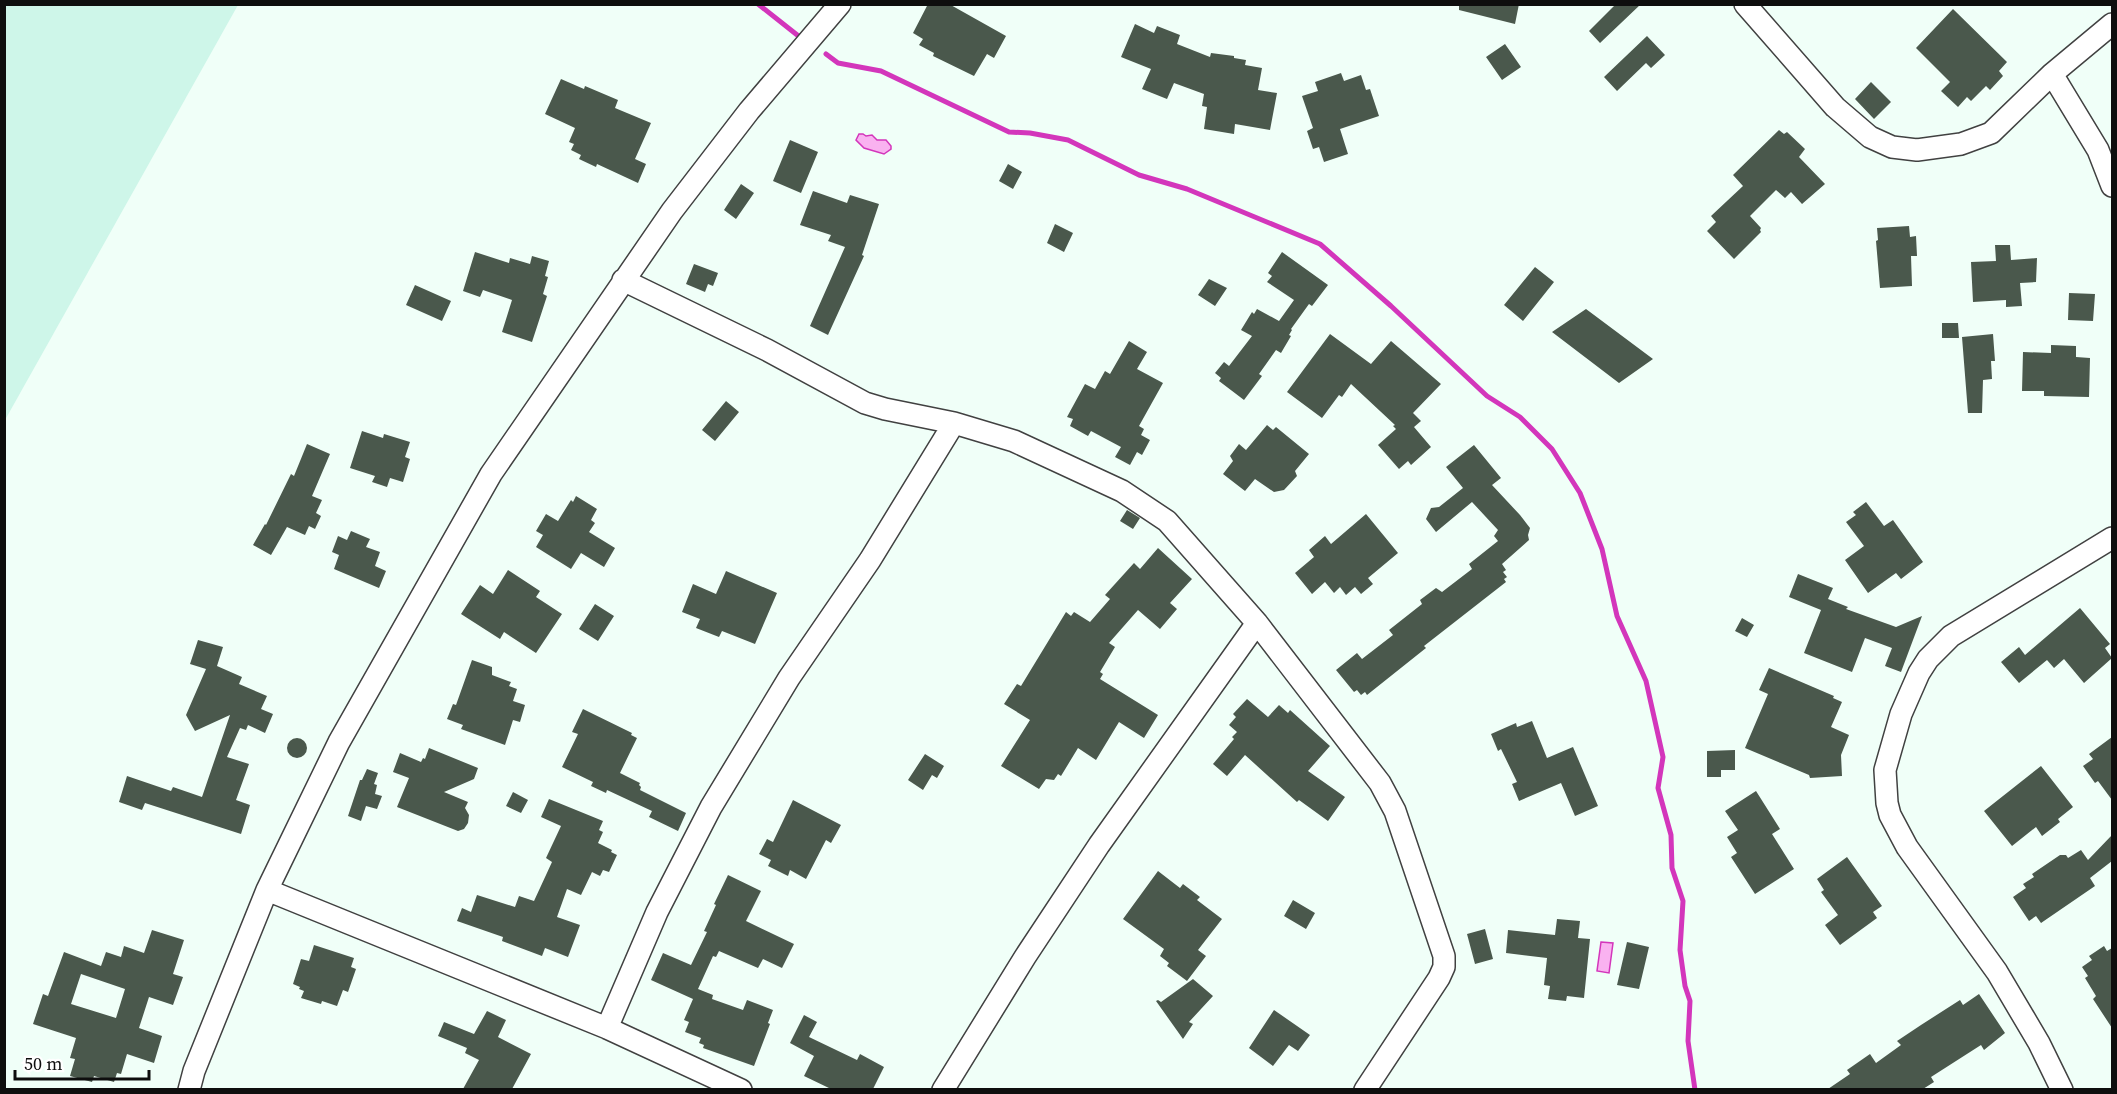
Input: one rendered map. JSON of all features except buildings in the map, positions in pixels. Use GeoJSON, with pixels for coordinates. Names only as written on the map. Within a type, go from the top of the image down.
{"type":"FeatureCollection","features":[{"type":"Feature","properties":{"kind":"street"},"geometry":{"type":"LineString","coordinates":[[189,1089],[194,1071],[267,890],[339,742],[491,474],[672,211],[749,111],[840,4]]}},
{"type":"Feature","properties":{"kind":"street"},"geometry":{"type":"LineString","coordinates":[[1745,4],[1836,106],[1870,137],[1892,147],[1917,150],[1961,144],[1991,133],[2052,74],[2112,24]]}},
{"type":"Feature","properties":{"kind":"street"},"geometry":{"type":"LineString","coordinates":[[2052,74],[2098,150],[2112,186]]}},
{"type":"Feature","properties":{"kind":"street"},"geometry":{"type":"LineString","coordinates":[[623,280],[767,350],[864,403],[954,423],[1014,441],[1122,491],[1167,521],[1257,623],[1389,796],[1444,956],[1444,967],[1365,1089]]}},
{"type":"Feature","properties":{"kind":"street"},"geometry":{"type":"LineString","coordinates":[[608,1028],[657,912],[711,807],[789,678],[870,560],[954,423]]}},
{"type":"Feature","properties":{"kind":"street"},"geometry":{"type":"LineString","coordinates":[[2062,1089],[2039,1043],[1997,972],[1907,847],[1890,815],[1885,770],[1905,704],[1919,673],[1933,653],[1951,636],[2112,538]]}},
{"type":"Feature","properties":{"kind":"street"},"geometry":{"type":"LineString","coordinates":[[943,1089],[1025,957],[1099,845],[1257,623]]}},
{"type":"Feature","properties":{"kind":"street"},"geometry":{"type":"LineString","coordinates":[[267,890],[608,1028],[741,1089]]}},
{"type":"Feature","properties":{"kind":"green space"},"geometry":{"type":"Polygon","coordinates":[[[4,5],[238,5],[5,420],[4,5]]]}},
{"type":"Feature","properties":{"kind":"shaded area"},"geometry":{"type":"Polygon","coordinates":[[[859,134],[872,135],[877,140],[886,140],[891,149],[884,154],[864,148],[856,140],[859,134]]]}},
{"type":"Feature","properties":{"kind":"shaded area"},"geometry":{"type":"Polygon","coordinates":[[[1601,942],[1613,943],[1609,973],[1597,971],[1601,942]]]}},
{"type":"Feature","properties":{"kind":"waterway"},"geometry":{"type":"LineString","coordinates":[[758,4],[801,38]]}},
{"type":"Feature","properties":{"kind":"waterway"},"geometry":{"type":"LineString","coordinates":[[826,54],[838,63],[881,71],[1009,132],[1030,133],[1068,140],[1139,175],[1187,189],[1320,244],[1391,306],[1487,396],[1520,417],[1552,449],[1580,493],[1602,549],[1617,616],[1646,681],[1663,757],[1658,788],[1671,835],[1672,868],[1683,901],[1680,950],[1685,986],[1690,1001],[1688,1041],[1695,1090]]}}]}
